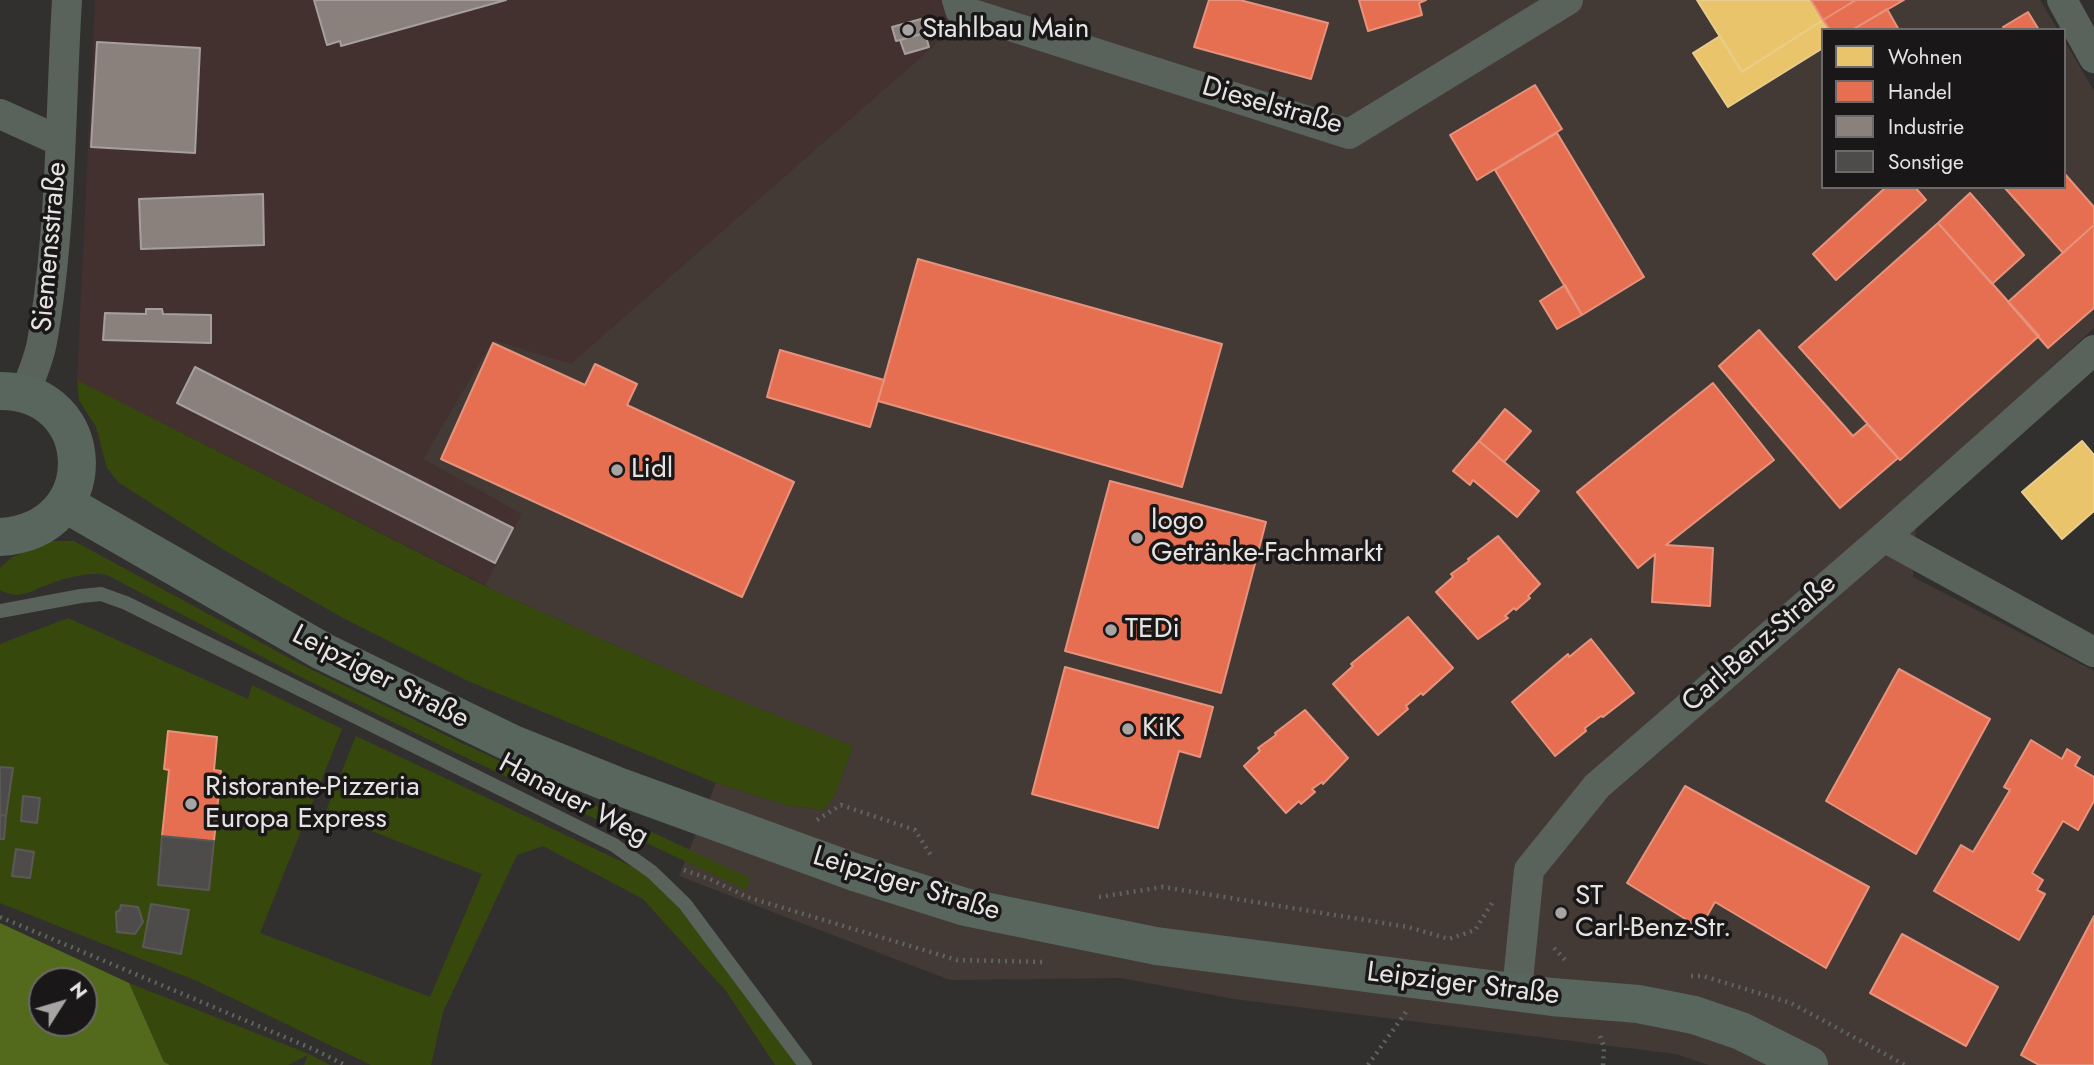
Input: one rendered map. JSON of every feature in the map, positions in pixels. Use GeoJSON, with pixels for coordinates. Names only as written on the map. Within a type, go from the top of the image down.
{"type":"FeatureCollection","features":[{"type":"Feature","properties":{"kind":"main road"},"geometry":{"type":"LineString","coordinates":[[0,538],[19,536],[54,518],[66,504],[77,472],[76,451],[71,433],[60,416],[46,403],[13,392]]}},
{"type":"Feature","properties":{"kind":"main road","name":"Leipziger Straße"},"geometry":{"type":"LineString","coordinates":[[66,504],[321,651],[514,744],[615,785],[857,873],[965,906],[1156,946],[1552,997],[1638,1004],[1694,1015],[1741,1031],[1809,1065]]}},
{"type":"Feature","properties":{"kind":"street","name":"Siemensstraße"},"geometry":{"type":"LineString","coordinates":[[13,392],[42,344],[53,276],[67,0]]}},
{"type":"Feature","properties":{"kind":"street","name":"Dieselstraße"},"geometry":{"type":"LineString","coordinates":[[957,0],[960,10],[1349,134],[1568,0]]}},
{"type":"Feature","properties":{"kind":"street"},"geometry":{"type":"LineString","coordinates":[[2062,0],[2094,58]]}},
{"type":"Feature","properties":{"kind":"street","name":"Siemensstraße"},"geometry":{"type":"LineString","coordinates":[[0,114],[60,141]]}},
{"type":"Feature","properties":{"kind":"street","name":"Carl-Benz-Straße"},"geometry":{"type":"LineString","coordinates":[[1517,991],[1529,870],[1597,786],[2094,350]]}},
{"type":"Feature","properties":{"kind":"street"},"geometry":{"type":"LineString","coordinates":[[1884,537],[2094,652]]}},
{"type":"Feature","properties":{"kind":"lane","name":"Hanauer Weg"},"geometry":{"type":"LineString","coordinates":[[0,611],[102,594],[126,603],[614,845],[653,872],[685,904],[805,1065]]}},
{"type":"Feature","properties":{"kind":"path"},"geometry":{"type":"LineString","coordinates":[[807,820],[817,820],[841,805],[915,830],[929,856],[938,860]]}},
{"type":"Feature","properties":{"kind":"path"},"geometry":{"type":"LineString","coordinates":[[1089,899],[1163,887],[1408,927],[1449,939],[1475,930],[1493,900],[1526,902]]}},
{"type":"Feature","properties":{"kind":"path"},"geometry":{"type":"LineString","coordinates":[[0,918],[313,1049],[345,1065]]}},
{"type":"Feature","properties":{"kind":"path"},"geometry":{"type":"LineString","coordinates":[[1551,941],[1555,952],[1572,968]]}},
{"type":"Feature","properties":{"kind":"path"},"geometry":{"type":"LineString","coordinates":[[1690,976],[1703,976],[1791,1003],[1905,1065]]}},
{"type":"Feature","properties":{"kind":"path"},"geometry":{"type":"LineString","coordinates":[[1368,1065],[1406,1012]]}},
{"type":"Feature","properties":{"kind":"path"},"geometry":{"type":"LineString","coordinates":[[1598,1034],[1604,1046],[1603,1065]]}},
{"type":"Feature","properties":{"kind":"shaded area"},"geometry":{"type":"Polygon","coordinates":[[[95,0],[976,0],[934,46],[571,364],[493,340],[423,459],[522,514],[485,585],[77,380],[95,0]]]}},
{"type":"Feature","properties":{"kind":"shaded area"},"geometry":{"type":"Polygon","coordinates":[[[976,0],[2040,0],[2057,28],[1821,28],[1821,189],[2066,189],[2066,43],[2094,91],[2094,328],[1918,491],[1913,577],[2094,671],[2094,1065],[1709,1065],[1676,1054],[1234,999],[1121,978],[950,980],[679,876],[716,783],[786,805],[824,810],[835,795],[853,746],[718,692],[485,585],[521,514],[423,459],[493,339],[976,0]]]}},
{"type":"Feature","properties":{"kind":"green space"},"geometry":{"type":"Polygon","coordinates":[[[77,380],[491,589],[718,692],[853,746],[835,795],[824,810],[786,805],[716,783],[468,681],[343,618],[224,550],[118,482],[107,468],[96,427],[79,400],[77,380]]]}},
{"type":"Feature","properties":{"kind":"green space"},"geometry":{"type":"Polygon","coordinates":[[[51,541],[74,541],[302,665],[750,878],[746,890],[297,675],[111,577],[101,574],[76,576],[14,595],[0,590],[0,568],[11,558],[51,541]]]}},
{"type":"Feature","properties":{"kind":"green space"},"geometry":{"type":"Polygon","coordinates":[[[68,618],[248,699],[252,685],[342,729],[260,933],[430,997],[482,874],[325,813],[356,736],[633,867],[664,889],[738,983],[797,1065],[775,1065],[726,991],[643,899],[543,846],[517,855],[443,1012],[431,1065],[371,1065],[197,981],[0,903],[0,644],[68,618]]]}},
{"type":"Feature","properties":{"kind":"green space"},"geometry":{"type":"Polygon","coordinates":[[[0,923],[95,967],[28,967],[28,1037],[98,1037],[98,969],[129,983],[164,1062],[170,1065],[0,1065],[0,923]]]}},
{"type":"Feature","properties":{"kind":"green space"},"geometry":{"type":"Polygon","coordinates":[[[129,983],[309,1054],[330,1065],[304,1065],[308,1055],[288,1065],[170,1065],[164,1062],[129,983]]]}},
{"type":"Feature","properties":{"kind":"building: Wohnen"},"geometry":{"type":"Polygon","coordinates":[[[1697,0],[1811,0],[1823,20],[1742,72],[1697,0]]]}},
{"type":"Feature","properties":{"kind":"building: Wohnen"},"geometry":{"type":"Polygon","coordinates":[[[1823,20],[1829,28],[1821,28],[1821,49],[1728,107],[1693,53],[1720,36],[1742,72],[1823,20]]]}},
{"type":"Feature","properties":{"kind":"building: Wohnen"},"geometry":{"type":"Polygon","coordinates":[[[2082,441],[2094,455],[2094,511],[2062,539],[2022,492],[2082,441]]]}},
{"type":"Feature","properties":{"kind":"building: Handel"},"geometry":{"type":"Polygon","coordinates":[[[1209,0],[1240,0],[1328,23],[1311,79],[1194,47],[1209,0]]]}},
{"type":"Feature","properties":{"kind":"building: Handel"},"geometry":{"type":"Polygon","coordinates":[[[1359,0],[1426,0],[1419,3],[1422,15],[1368,31],[1359,0]]]}},
{"type":"Feature","properties":{"kind":"building: Handel"},"geometry":{"type":"Polygon","coordinates":[[[1811,0],[1856,0],[1823,20],[1811,0]]]}},
{"type":"Feature","properties":{"kind":"building: Handel"},"geometry":{"type":"Polygon","coordinates":[[[1856,0],[1904,0],[1855,28],[1829,28],[1823,20],[1856,0]]]}},
{"type":"Feature","properties":{"kind":"building: Handel"},"geometry":{"type":"Polygon","coordinates":[[[1887,9],[1898,28],[1855,28],[1887,9]]]}},
{"type":"Feature","properties":{"kind":"building: Handel"},"geometry":{"type":"Polygon","coordinates":[[[2028,12],[2038,28],[2004,28],[2028,12]]]}},
{"type":"Feature","properties":{"kind":"building: Handel"},"geometry":{"type":"Polygon","coordinates":[[[1535,85],[1562,129],[1477,180],[1450,135],[1535,85]]]}},
{"type":"Feature","properties":{"kind":"building: Handel"},"geometry":{"type":"Polygon","coordinates":[[[1557,133],[1644,277],[1582,315],[1495,170],[1557,133]]]}},
{"type":"Feature","properties":{"kind":"building: Handel"},"geometry":{"type":"Polygon","coordinates":[[[2066,175],[2094,207],[2094,225],[2063,253],[2006,189],[2066,189],[2066,175]]]}},
{"type":"Feature","properties":{"kind":"building: Handel"},"geometry":{"type":"Polygon","coordinates":[[[1884,189],[1917,189],[1926,200],[1836,280],[1813,254],[1884,189]]]}},
{"type":"Feature","properties":{"kind":"building: Handel"},"geometry":{"type":"Polygon","coordinates":[[[1970,193],[2024,255],[1992,284],[1938,223],[1970,193]]]}},
{"type":"Feature","properties":{"kind":"building: Handel"},"geometry":{"type":"Polygon","coordinates":[[[1938,223],[2039,336],[1900,460],[1799,347],[1938,223]]]}},
{"type":"Feature","properties":{"kind":"building: Handel"},"geometry":{"type":"Polygon","coordinates":[[[2094,225],[2094,308],[2048,348],[2008,302],[2094,225]]]}},
{"type":"Feature","properties":{"kind":"building: Handel"},"geometry":{"type":"Polygon","coordinates":[[[918,259],[1222,344],[1182,487],[878,401],[918,259]]]}},
{"type":"Feature","properties":{"kind":"building: Handel"},"geometry":{"type":"Polygon","coordinates":[[[1565,285],[1582,315],[1557,329],[1540,301],[1565,285]]]}},
{"type":"Feature","properties":{"kind":"building: Handel"},"geometry":{"type":"Polygon","coordinates":[[[1759,330],[1853,436],[1867,424],[1898,458],[1840,508],[1719,366],[1759,330]]]}},
{"type":"Feature","properties":{"kind":"building: Handel","name":"Lidl"},"geometry":{"type":"Polygon","coordinates":[[[493,343],[585,385],[595,364],[637,384],[627,405],[794,482],[742,597],[441,459],[493,343]]]}},
{"type":"Feature","properties":{"kind":"building: Handel"},"geometry":{"type":"Polygon","coordinates":[[[780,350],[884,380],[870,427],[767,397],[780,350]]]}},
{"type":"Feature","properties":{"kind":"building: Handel"},"geometry":{"type":"Polygon","coordinates":[[[1713,383],[1774,460],[1666,545],[1713,548],[1710,606],[1652,602],[1655,554],[1638,568],[1577,492],[1713,383]]]}},
{"type":"Feature","properties":{"kind":"building: Handel"},"geometry":{"type":"Polygon","coordinates":[[[1505,409],[1531,431],[1504,462],[1479,441],[1505,409]]]}},
{"type":"Feature","properties":{"kind":"building: Handel"},"geometry":{"type":"Polygon","coordinates":[[[1479,441],[1539,491],[1517,517],[1473,480],[1470,485],[1453,471],[1479,441]]]}},
{"type":"Feature","properties":{"kind":"building: Handel"},"geometry":{"type":"Polygon","coordinates":[[[1110,481],[1266,522],[1221,693],[1065,651],[1110,481]]]}},
{"type":"Feature","properties":{"kind":"building: Handel"},"geometry":{"type":"Polygon","coordinates":[[[1498,536],[1540,584],[1528,596],[1530,598],[1505,616],[1508,618],[1478,639],[1436,592],[1453,577],[1451,574],[1498,536]]]}},
{"type":"Feature","properties":{"kind":"building: Handel"},"geometry":{"type":"Polygon","coordinates":[[[1408,617],[1453,668],[1423,695],[1421,693],[1406,706],[1408,709],[1378,735],[1333,684],[1353,666],[1351,664],[1408,617]]]}},
{"type":"Feature","properties":{"kind":"building: Handel"},"geometry":{"type":"Polygon","coordinates":[[[1591,639],[1634,693],[1585,728],[1586,731],[1555,756],[1512,702],[1568,654],[1569,657],[1591,639]]]}},
{"type":"Feature","properties":{"kind":"building: Handel","name":"KiK"},"geometry":{"type":"Polygon","coordinates":[[[1065,667],[1213,707],[1200,757],[1179,751],[1158,828],[1032,794],[1065,667]]]}},
{"type":"Feature","properties":{"kind":"building: Handel"},"geometry":{"type":"Polygon","coordinates":[[[1899,669],[1990,719],[1916,854],[1826,801],[1899,669]]]}},
{"type":"Feature","properties":{"kind":"building: Handel"},"geometry":{"type":"Polygon","coordinates":[[[1305,710],[1348,758],[1323,784],[1322,782],[1312,789],[1315,792],[1286,813],[1244,766],[1260,751],[1258,748],[1305,710]]]}},
{"type":"Feature","properties":{"kind":"building: Handel","name":"Ristorante-Pizzeria Europa Express"},"geometry":{"type":"Polygon","coordinates":[[[168,731],[217,737],[214,770],[221,771],[214,841],[162,836],[169,770],[164,769],[168,731]]]}},
{"type":"Feature","properties":{"kind":"building: Handel"},"geometry":{"type":"Polygon","coordinates":[[[2031,740],[2062,759],[2067,749],[2080,757],[2075,766],[2094,777],[2094,801],[2078,830],[2063,821],[2032,873],[2043,880],[2037,890],[2045,894],[2019,940],[1934,891],[1961,845],[1973,852],[2010,790],[2004,787],[2031,740]]]}},
{"type":"Feature","properties":{"kind":"building: Handel"},"geometry":{"type":"Polygon","coordinates":[[[1685,786],[1869,887],[1826,968],[1715,902],[1700,928],[1627,883],[1685,786]]]}},
{"type":"Feature","properties":{"kind":"building: Handel"},"geometry":{"type":"Polygon","coordinates":[[[2094,916],[2094,1065],[2039,1065],[2021,1055],[2094,916]]]}},
{"type":"Feature","properties":{"kind":"building: Handel"},"geometry":{"type":"Polygon","coordinates":[[[1902,934],[1998,987],[1966,1046],[1870,993],[1902,934]]]}},
{"type":"Feature","properties":{"kind":"building: Industrie"},"geometry":{"type":"Polygon","coordinates":[[[314,0],[506,0],[341,46],[340,41],[327,45],[314,0]]]}},
{"type":"Feature","properties":{"kind":"building: Industrie","name":"Stahlbau Main"},"geometry":{"type":"Polygon","coordinates":[[[921,19],[925,33],[896,41],[892,27],[921,19]]]}},
{"type":"Feature","properties":{"kind":"building: Industrie"},"geometry":{"type":"Polygon","coordinates":[[[925,33],[929,47],[905,54],[900,40],[925,33]]]}},
{"type":"Feature","properties":{"kind":"building: Industrie"},"geometry":{"type":"Polygon","coordinates":[[[97,42],[200,48],[195,153],[91,147],[97,42]]]}},
{"type":"Feature","properties":{"kind":"building: Industrie"},"geometry":{"type":"Polygon","coordinates":[[[263,194],[264,245],[141,249],[139,199],[263,194]]]}},
{"type":"Feature","properties":{"kind":"building: Industrie"},"geometry":{"type":"Polygon","coordinates":[[[146,309],[162,309],[163,314],[211,315],[211,343],[103,340],[105,313],[146,314],[146,309]]]}},
{"type":"Feature","properties":{"kind":"building: Industrie"},"geometry":{"type":"Polygon","coordinates":[[[195,367],[513,528],[495,563],[177,403],[195,367]]]}},
{"type":"Feature","properties":{"kind":"building: Sonstige"},"geometry":{"type":"Polygon","coordinates":[[[0,767],[13,768],[6,816],[0,815],[0,767]]]}},
{"type":"Feature","properties":{"kind":"building: Sonstige"},"geometry":{"type":"Polygon","coordinates":[[[23,796],[40,798],[37,823],[21,821],[23,796]]]}},
{"type":"Feature","properties":{"kind":"building: Sonstige"},"geometry":{"type":"Polygon","coordinates":[[[0,815],[6,816],[4,839],[0,839],[0,815]]]}},
{"type":"Feature","properties":{"kind":"building: Sonstige"},"geometry":{"type":"Polygon","coordinates":[[[162,836],[214,841],[209,890],[158,885],[162,836]]]}},
{"type":"Feature","properties":{"kind":"building: Sonstige"},"geometry":{"type":"Polygon","coordinates":[[[16,849],[34,852],[30,878],[12,876],[16,849]]]}},
{"type":"Feature","properties":{"kind":"building: Sonstige"},"geometry":{"type":"Polygon","coordinates":[[[151,904],[189,910],[181,954],[143,947],[151,904]]]}},
{"type":"Feature","properties":{"kind":"building: Sonstige"},"geometry":{"type":"Polygon","coordinates":[[[121,905],[138,907],[143,922],[135,934],[117,932],[116,912],[121,905]]]}},
{"type":"Feature","properties":{"kind":"place","name":"Stahlbau Main"},"geometry":{"type":"Point","coordinates":[908,30]}},
{"type":"Feature","properties":{"kind":"place","name":"Lidl"},"geometry":{"type":"Point","coordinates":[617,470]}},
{"type":"Feature","properties":{"kind":"place","name":"logo Getränke-Fachmarkt"},"geometry":{"type":"Point","coordinates":[1137,538]}},
{"type":"Feature","properties":{"kind":"place","name":"TEDi"},"geometry":{"type":"Point","coordinates":[1111,630]}},
{"type":"Feature","properties":{"kind":"place","name":"KiK"},"geometry":{"type":"Point","coordinates":[1128,729]}},
{"type":"Feature","properties":{"kind":"place","name":"Ristorante-Pizzeria Europa Express"},"geometry":{"type":"Point","coordinates":[191,804]}},
{"type":"Feature","properties":{"kind":"place","name":"ST Carl-Benz-Str."},"geometry":{"type":"Point","coordinates":[1561,913]}}]}
